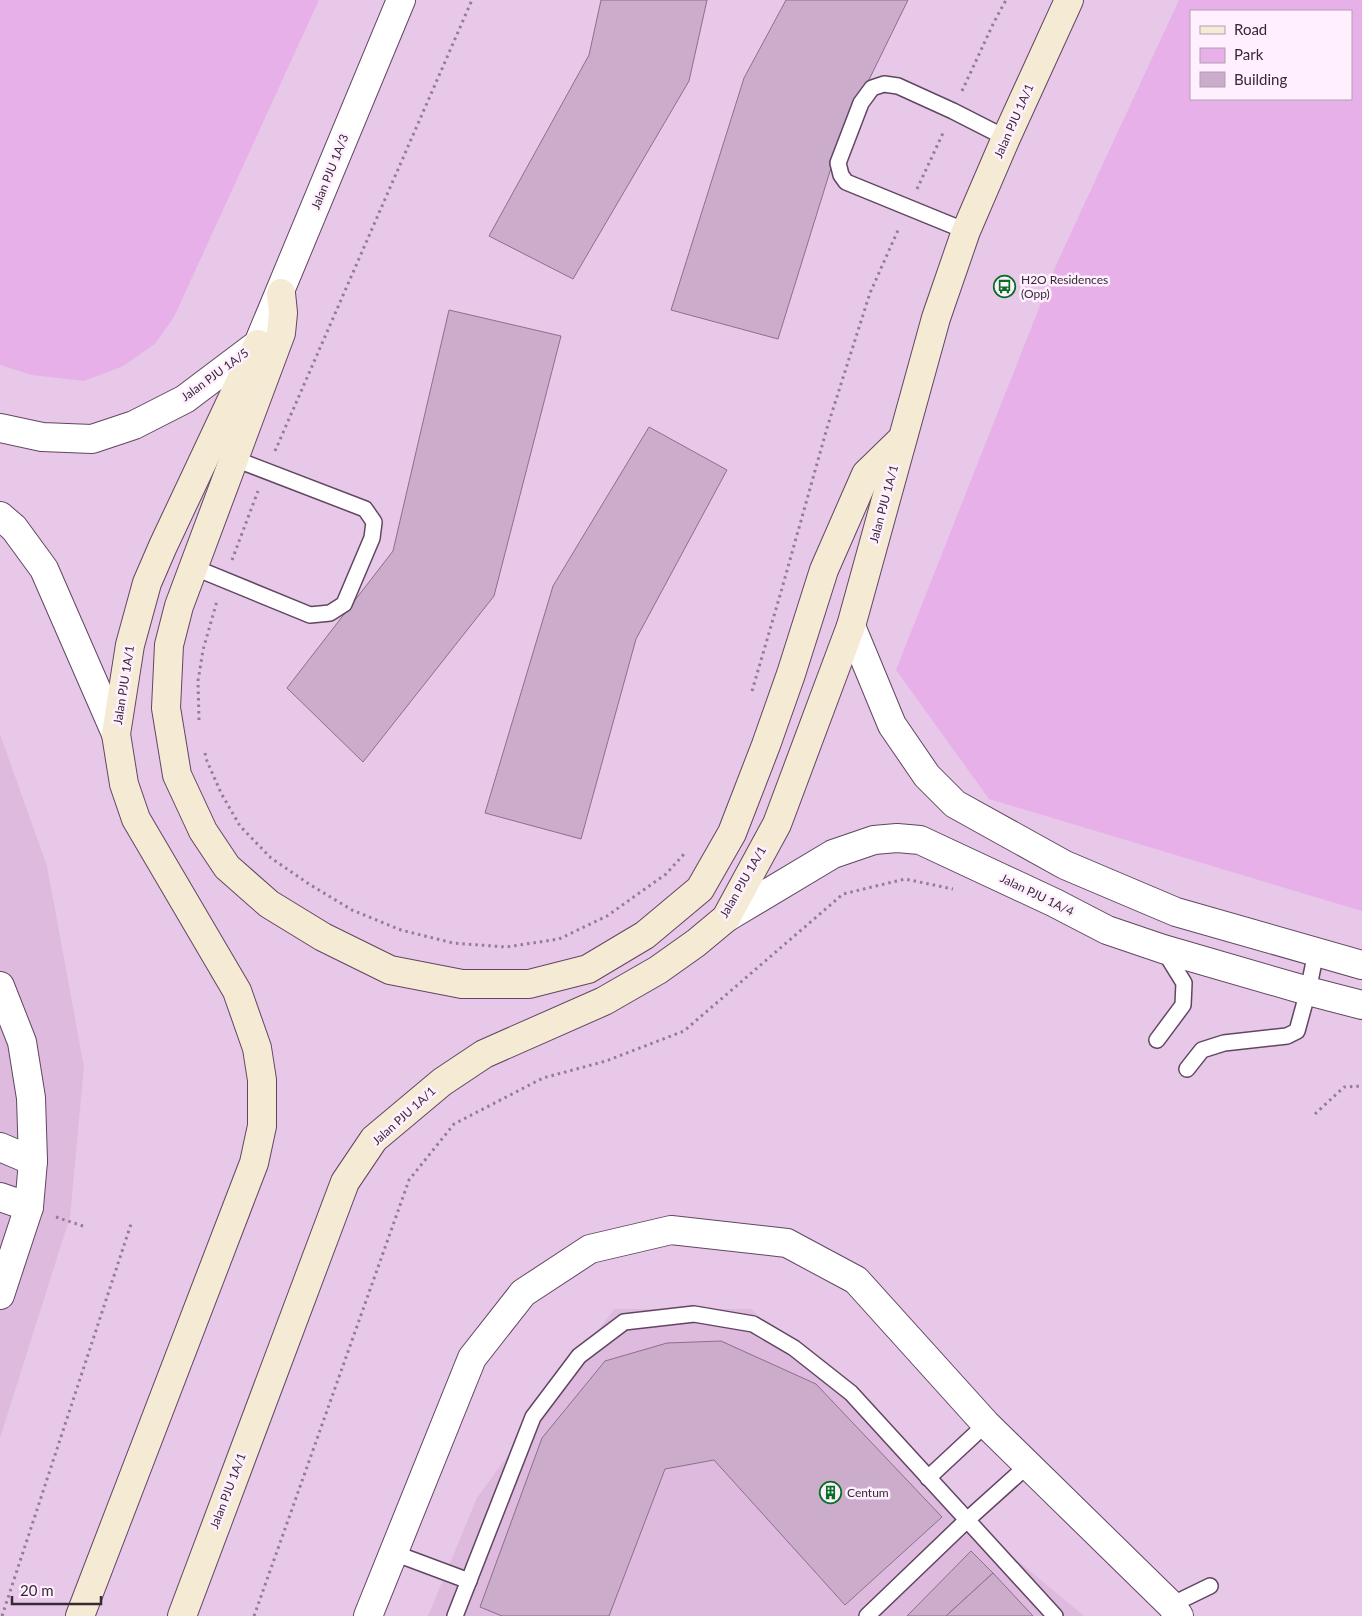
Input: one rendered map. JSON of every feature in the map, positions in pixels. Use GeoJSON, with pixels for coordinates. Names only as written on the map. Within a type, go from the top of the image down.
{"type":"FeatureCollection","features":[{"type":"Feature","properties":{"kind":"main road","name":"Jalan PJU 1A/1"},"geometry":{"type":"LineString","coordinates":[[182,1616],[345,1182],[374,1140],[442,1082],[484,1054],[604,1001],[658,970],[696,943],[726,918],[777,824],[851,626],[936,318],[966,231],[1068,0]]}},
{"type":"Feature","properties":{"kind":"main road"},"geometry":{"type":"LineString","coordinates":[[281,293],[283,313],[281,333],[179,606],[169,645],[166,708],[177,775],[203,831],[227,868],[268,904],[322,937],[390,970],[462,984],[529,984],[588,969],[645,935],[700,889],[732,833],[781,701],[824,570],[866,474],[902,439]]}},
{"type":"Feature","properties":{"kind":"main road","name":"Jalan PJU 1A/1"},"geometry":{"type":"LineString","coordinates":[[80,1616],[254,1163],[262,1126],[262,1080],[257,1048],[237,992],[136,819],[124,784],[116,734],[130,645],[147,583],[258,344]]}},
{"type":"Feature","properties":{"kind":"street","name":"Jalan PJU 1A/3"},"geometry":{"type":"LineString","coordinates":[[258,344],[281,293],[401,0]]}},
{"type":"Feature","properties":{"kind":"street","name":"Jalan PJU 1A/5"},"geometry":{"type":"LineString","coordinates":[[0,428],[42,437],[92,439],[134,425],[185,399],[258,344]]}},
{"type":"Feature","properties":{"kind":"street"},"geometry":{"type":"LineString","coordinates":[[0,516],[14,528],[44,569],[116,734]]}},
{"type":"Feature","properties":{"kind":"street"},"geometry":{"type":"LineString","coordinates":[[851,626],[892,725],[927,776],[955,804],[1065,865],[1176,912],[1362,965]]}},
{"type":"Feature","properties":{"kind":"street","name":"Jalan PJU 1A/4"},"geometry":{"type":"LineString","coordinates":[[726,918],[832,854],[874,840],[897,838],[920,840],[1055,903],[1107,930],[1163,949],[1362,1005]]}},
{"type":"Feature","properties":{"kind":"street"},"geometry":{"type":"LineString","coordinates":[[1055,903],[1065,865]]}},
{"type":"Feature","properties":{"kind":"street"},"geometry":{"type":"LineString","coordinates":[[0,986],[22,1042],[31,1098],[33,1161],[30,1207],[0,1294]]}},
{"type":"Feature","properties":{"kind":"street"},"geometry":{"type":"LineString","coordinates":[[0,1147],[33,1161]]}},
{"type":"Feature","properties":{"kind":"street"},"geometry":{"type":"LineString","coordinates":[[0,1197],[30,1207]]}},
{"type":"Feature","properties":{"kind":"street"},"geometry":{"type":"LineString","coordinates":[[368,1616],[472,1358],[523,1293],[590,1249],[671,1230],[787,1243],[856,1280],[986,1424],[1175,1610]]}},
{"type":"Feature","properties":{"kind":"lane"},"geometry":{"type":"LineString","coordinates":[[966,231],[846,182],[841,175],[838,163],[861,103],[872,88],[884,84],[898,86],[1006,138]]}},
{"type":"Feature","properties":{"kind":"lane"},"geometry":{"type":"LineString","coordinates":[[193,567],[310,615],[330,613],[344,604],[372,538],[374,522],[365,508],[235,459]]}},
{"type":"Feature","properties":{"kind":"lane"},"geometry":{"type":"LineString","coordinates":[[1157,1040],[1183,1005],[1184,983],[1163,949]]}},
{"type":"Feature","properties":{"kind":"lane"},"geometry":{"type":"LineString","coordinates":[[1187,1069],[1202,1050],[1224,1043],[1287,1036],[1297,1030],[1316,952]]}},
{"type":"Feature","properties":{"kind":"lane"},"geometry":{"type":"LineString","coordinates":[[455,1616],[533,1417],[579,1356],[624,1322],[694,1314],[753,1324],[794,1348],[851,1393],[1055,1616]]}},
{"type":"Feature","properties":{"kind":"lane"},"geometry":{"type":"LineString","coordinates":[[928,1478],[986,1424]]}},
{"type":"Feature","properties":{"kind":"lane"},"geometry":{"type":"LineString","coordinates":[[867,1616],[967,1520],[1028,1465]]}},
{"type":"Feature","properties":{"kind":"lane"},"geometry":{"type":"LineString","coordinates":[[394,1553],[469,1581]]}},
{"type":"Feature","properties":{"kind":"lane"},"geometry":{"type":"LineString","coordinates":[[1175,1610],[1210,1586]]}},
{"type":"Feature","properties":{"kind":"path"},"geometry":{"type":"LineString","coordinates":[[199,724],[198,681],[203,650],[225,580],[266,471],[472,0]]}},
{"type":"Feature","properties":{"kind":"path"},"geometry":{"type":"LineString","coordinates":[[751,695],[782,592],[827,428],[870,293],[994,22],[1006,0]]}},
{"type":"Feature","properties":{"kind":"path"},"geometry":{"type":"LineString","coordinates":[[205,751],[221,793],[240,826],[272,858],[309,884],[352,910],[401,930],[453,943],[506,947],[559,939],[607,916],[639,894],[666,874],[689,846]]}},
{"type":"Feature","properties":{"kind":"path"},"geometry":{"type":"LineString","coordinates":[[254,1616],[409,1180],[454,1124],[543,1078],[606,1061],[684,1030],[843,894],[905,879],[961,891]]}},
{"type":"Feature","properties":{"kind":"path"},"geometry":{"type":"LineString","coordinates":[[1315,1114],[1344,1087],[1362,1086]]}},
{"type":"Feature","properties":{"kind":"path"},"geometry":{"type":"LineString","coordinates":[[2,1616],[131,1224]]}},
{"type":"Feature","properties":{"kind":"shaded area"},"geometry":{"type":"Polygon","coordinates":[[[0,734],[47,866],[84,1067],[70,1217],[0,1438],[0,734]]]}},
{"type":"Feature","properties":{"kind":"shaded area"},"geometry":{"type":"Polygon","coordinates":[[[614,1309],[751,1309],[993,1540],[1084,1616],[428,1616],[477,1498],[614,1309]]]}},
{"type":"Feature","properties":{"kind":"green space"},"geometry":{"type":"Polygon","coordinates":[[[0,0],[319,0],[174,317],[155,344],[123,366],[84,381],[32,375],[0,365],[0,0]]]}},
{"type":"Feature","properties":{"kind":"green space"},"geometry":{"type":"Polygon","coordinates":[[[1179,0],[1362,0],[1362,911],[989,799],[896,670],[1056,265],[1179,0]]]}},
{"type":"Feature","properties":{"kind":"building"},"geometry":{"type":"Polygon","coordinates":[[[601,0],[707,0],[689,81],[573,279],[489,236],[589,55],[601,0]]]}},
{"type":"Feature","properties":{"kind":"building"},"geometry":{"type":"Polygon","coordinates":[[[786,0],[908,0],[840,139],[778,339],[671,310],[744,78],[786,0]]]}},
{"type":"Feature","properties":{"kind":"building"},"geometry":{"type":"Polygon","coordinates":[[[449,310],[561,336],[494,596],[363,762],[287,688],[393,551],[449,310]]]}},
{"type":"Feature","properties":{"kind":"building"},"geometry":{"type":"Polygon","coordinates":[[[649,427],[727,470],[636,639],[581,839],[485,813],[553,586],[649,427]]]}},
{"type":"Feature","properties":{"kind":"building","name":"Centum"},"geometry":{"type":"Polygon","coordinates":[[[721,1341],[816,1384],[942,1517],[845,1605],[714,1460],[665,1469],[609,1616],[502,1616],[480,1607],[542,1438],[605,1361],[667,1343],[721,1341]]]}},
{"type":"Feature","properties":{"kind":"building"},"geometry":{"type":"Polygon","coordinates":[[[971,1551],[993,1573],[946,1616],[907,1616],[971,1551]]]}},
{"type":"Feature","properties":{"kind":"building"},"geometry":{"type":"Polygon","coordinates":[[[993,1573],[1033,1616],[946,1616],[993,1573]]]}},
{"type":"Feature","properties":{"kind":"place","name":"H2O Residences (Opp)"},"geometry":{"type":"Point","coordinates":[1005,287]}},
{"type":"Feature","properties":{"kind":"place","name":"Centum"},"geometry":{"type":"Point","coordinates":[831,1493]}}]}
